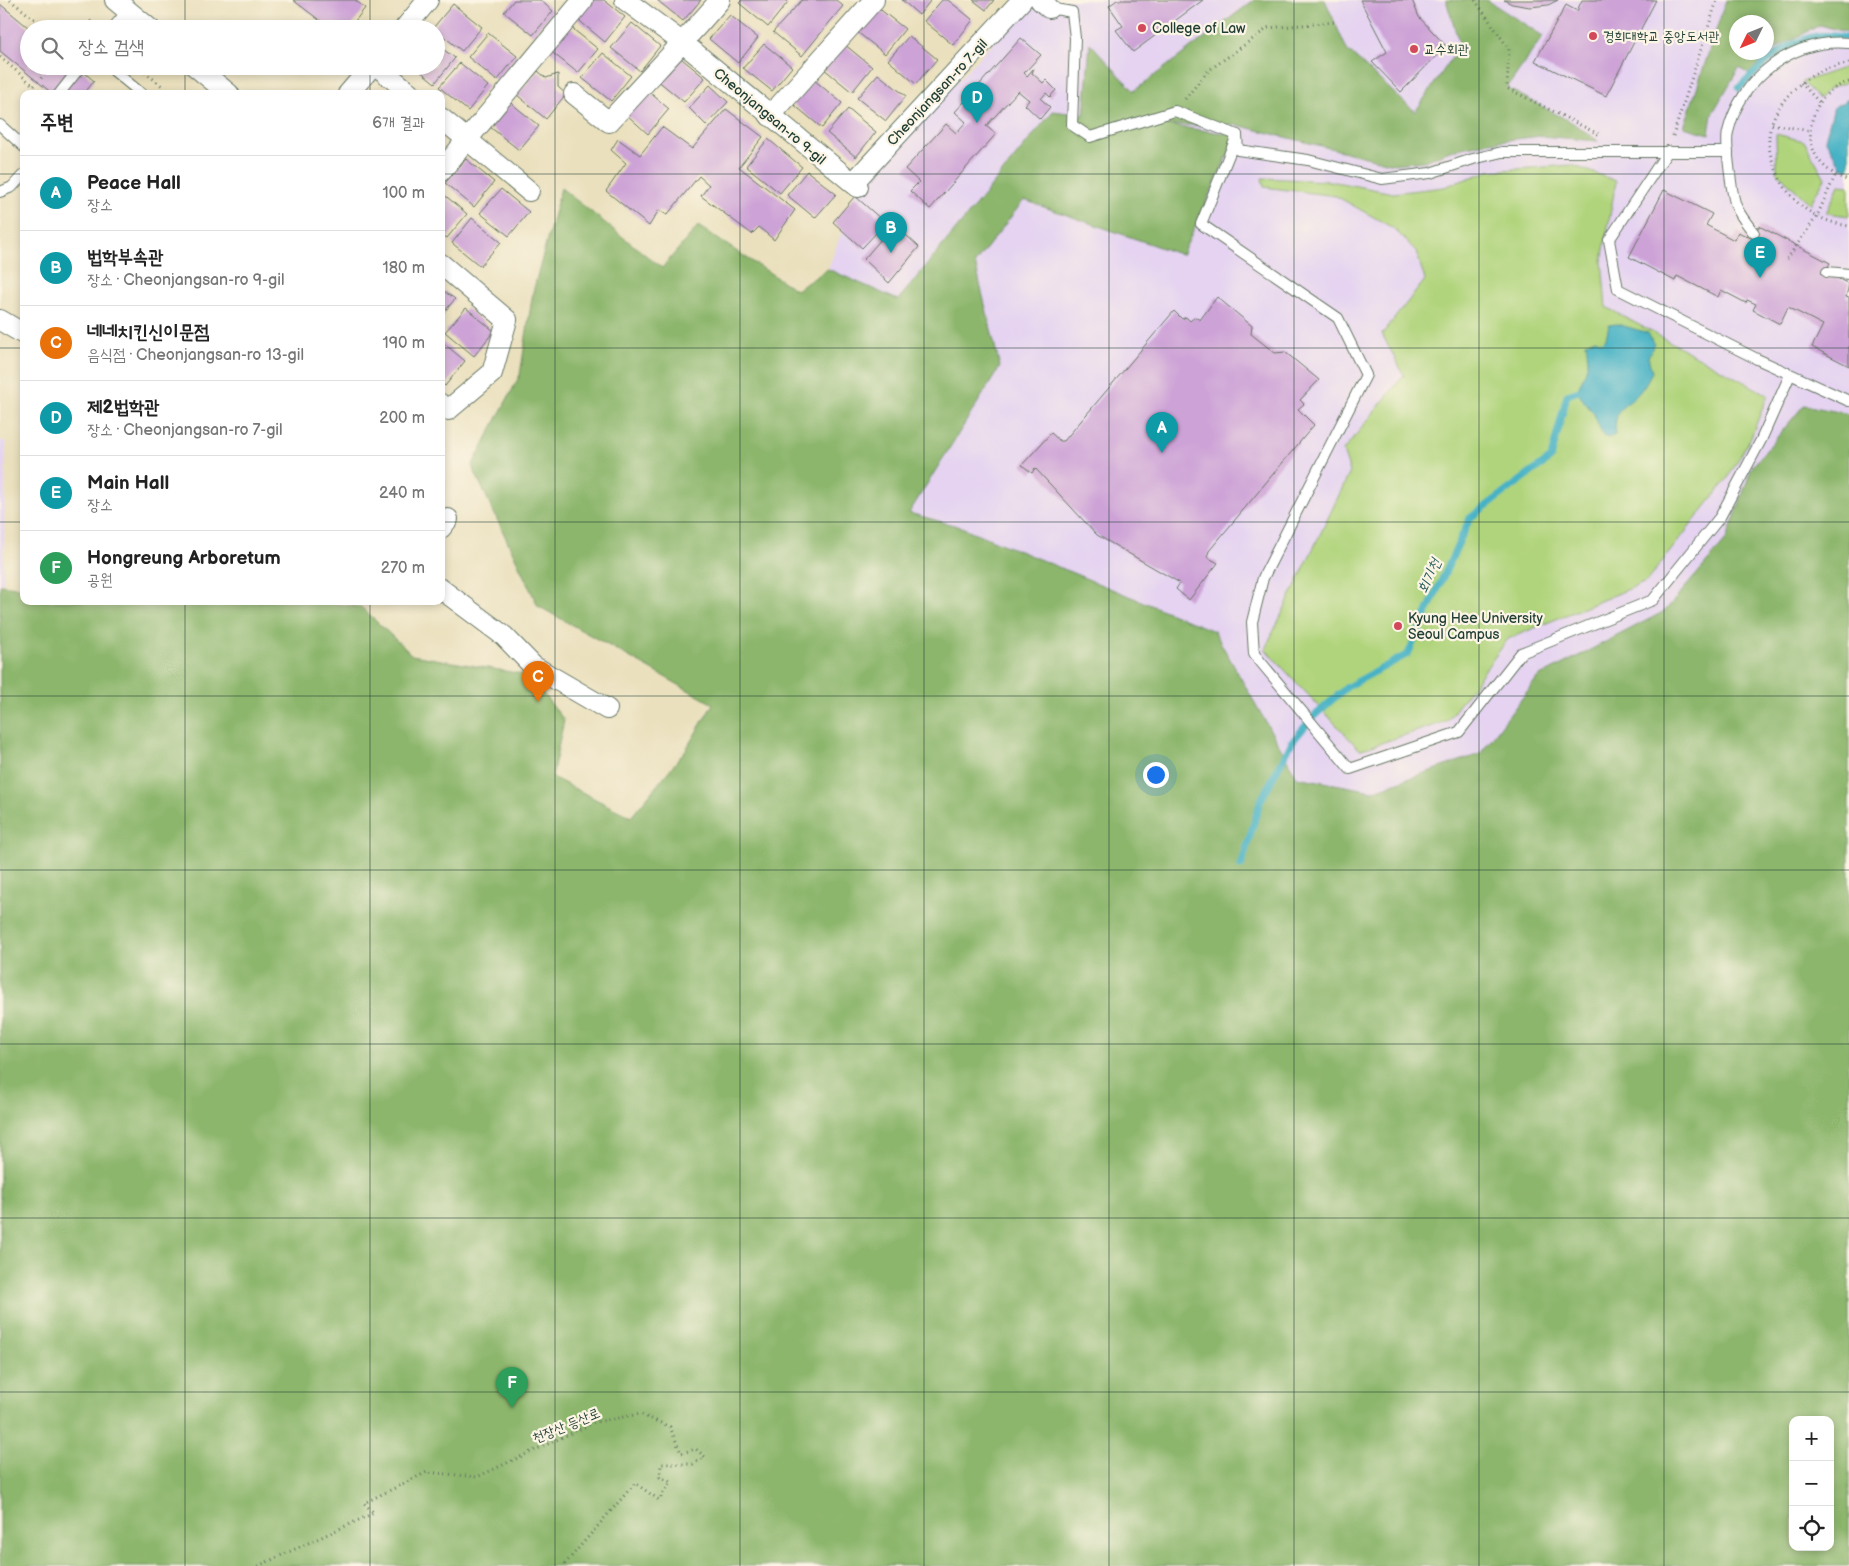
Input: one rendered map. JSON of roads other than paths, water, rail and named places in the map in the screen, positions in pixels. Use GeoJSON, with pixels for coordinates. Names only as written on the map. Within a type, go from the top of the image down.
{"type":"FeatureCollection","features":[{"type":"Feature","properties":{"kind":"street"},"geometry":{"type":"LineString","coordinates":[[411,20],[428,0]]}},
{"type":"Feature","properties":{"kind":"street"},"geometry":{"type":"LineString","coordinates":[[445,166],[583,0]]}},
{"type":"Feature","properties":{"kind":"street","name":"Cheonjangsan-ro 9-gil"},"geometry":{"type":"LineString","coordinates":[[625,0],[683,43],[856,185]]}},
{"type":"Feature","properties":{"kind":"street"},"geometry":{"type":"LineString","coordinates":[[574,94],[609,122],[683,43],[720,0]]}},
{"type":"Feature","properties":{"kind":"street"},"geometry":{"type":"LineString","coordinates":[[770,116],[874,0]]}},
{"type":"Feature","properties":{"kind":"street","name":"Cheonjangsan-ro 7-gil"},"geometry":{"type":"LineString","coordinates":[[856,185],[1022,0]]}},
{"type":"Feature","properties":{"kind":"street"},"geometry":{"type":"LineString","coordinates":[[121,5],[139,20]]}},
{"type":"Feature","properties":{"kind":"street"},"geometry":{"type":"LineString","coordinates":[[206,75],[223,90]]}},
{"type":"Feature","properties":{"kind":"street"},"geometry":{"type":"LineString","coordinates":[[351,90],[364,75]]}},
{"type":"Feature","properties":{"kind":"street"},"geometry":{"type":"LineString","coordinates":[[388,75],[406,90]]}},
{"type":"Feature","properties":{"kind":"street"},"geometry":{"type":"LineString","coordinates":[[445,121],[529,191]]}},
{"type":"Feature","properties":{"kind":"street"},"geometry":{"type":"LineString","coordinates":[[445,267],[507,320],[492,372],[445,406]]}},
{"type":"Feature","properties":{"kind":"street"},"geometry":{"type":"LineString","coordinates":[[0,320],[20,332]]}},
{"type":"Feature","properties":{"kind":"street"},"geometry":{"type":"LineString","coordinates":[[445,592],[504,636],[533,666],[607,709]]}},
{"type":"Feature","properties":{"kind":"lane"},"geometry":{"type":"LineString","coordinates":[[1049,3],[1072,12],[1075,38],[1072,125],[1090,138],[1175,111],[1237,135]]}},
{"type":"Feature","properties":{"kind":"lane"},"geometry":{"type":"LineString","coordinates":[[115,20],[121,5]]}},
{"type":"Feature","properties":{"kind":"lane"},"geometry":{"type":"LineString","coordinates":[[1754,233],[1736,206],[1728,152],[1727,134],[1741,99],[1764,70],[1796,50],[1832,42],[1849,43]]}},
{"type":"Feature","properties":{"kind":"lane"},"geometry":{"type":"LineString","coordinates":[[61,90],[74,75]]}},
{"type":"Feature","properties":{"kind":"lane"},"geometry":{"type":"LineString","coordinates":[[119,75],[137,90]]}},
{"type":"Feature","properties":{"kind":"lane"},"geometry":{"type":"LineString","coordinates":[[0,125],[20,140]]}},
{"type":"Feature","properties":{"kind":"lane"},"geometry":{"type":"LineString","coordinates":[[1237,135],[1238,150],[1308,160],[1382,179],[1430,173],[1473,158],[1502,152],[1728,152]]}},
{"type":"Feature","properties":{"kind":"lane"},"geometry":{"type":"LineString","coordinates":[[1237,135],[1200,224],[1338,318],[1366,375],[1262,578],[1252,622],[1254,654],[1350,769],[1459,732],[1521,653],[1653,600],[1720,517],[1761,440],[1790,375]]}},
{"type":"Feature","properties":{"kind":"lane"},"geometry":{"type":"LineString","coordinates":[[1668,151],[1609,240],[1618,289],[1790,375],[1849,401]]}},
{"type":"Feature","properties":{"kind":"lane"},"geometry":{"type":"LineString","coordinates":[[0,192],[12,187],[20,180]]}},
{"type":"Feature","properties":{"kind":"lane"},"geometry":{"type":"LineString","coordinates":[[1827,272],[1849,274]]}},
{"type":"Feature","properties":{"kind":"water"},"geometry":{"type":"Polygon","coordinates":[[[1849,99],[1849,169],[1842,168],[1825,139],[1834,107],[1849,99]]]}},
{"type":"Feature","properties":{"kind":"water"},"geometry":{"type":"Polygon","coordinates":[[[1617,324],[1648,333],[1654,345],[1648,357],[1652,372],[1642,389],[1619,411],[1615,424],[1615,435],[1608,438],[1603,436],[1594,414],[1577,392],[1587,364],[1586,343],[1595,339],[1602,342],[1606,338],[1609,325],[1617,324]]]}},
{"type":"Feature","properties":{"kind":"waterway","name":"회기천"},"geometry":{"type":"LineString","coordinates":[[1739,88],[1765,63],[1794,44],[1821,35],[1849,38]]}},
{"type":"Feature","properties":{"kind":"waterway","name":"회기천"},"geometry":{"type":"LineString","coordinates":[[1241,866],[1260,802],[1292,742],[1312,718],[1347,687],[1408,654],[1470,518],[1551,458],[1567,395],[1585,389]]}},
{"type":"Feature","properties":{"kind":"place","name":"College of Law"},"geometry":{"type":"Point","coordinates":[1142,28]}},
{"type":"Feature","properties":{"kind":"place","name":"경희대학교 중앙도서관"},"geometry":{"type":"Point","coordinates":[1593,36]}},
{"type":"Feature","properties":{"kind":"place","name":"교수회관"},"geometry":{"type":"Point","coordinates":[1414,49]}},
{"type":"Feature","properties":{"kind":"place","name":"제2법학관"},"geometry":{"type":"Point","coordinates":[977,123]}},
{"type":"Feature","properties":{"kind":"place","name":"법학부속관"},"geometry":{"type":"Point","coordinates":[891,253]}},
{"type":"Feature","properties":{"kind":"place","name":"Main Hall"},"geometry":{"type":"Point","coordinates":[1760,278]}},
{"type":"Feature","properties":{"kind":"place","name":"Peace Hall"},"geometry":{"type":"Point","coordinates":[1162,453]}},
{"type":"Feature","properties":{"kind":"place","name":"Kyung Hee University Seoul Campus"},"geometry":{"type":"Point","coordinates":[1398,626]}},
{"type":"Feature","properties":{"kind":"place","name":"네네치킨신이문점"},"geometry":{"type":"Point","coordinates":[538,702]}},
{"type":"Feature","properties":{"kind":"place","name":"Hongreung Arboretum"},"geometry":{"type":"Point","coordinates":[512,1408]}}]}
